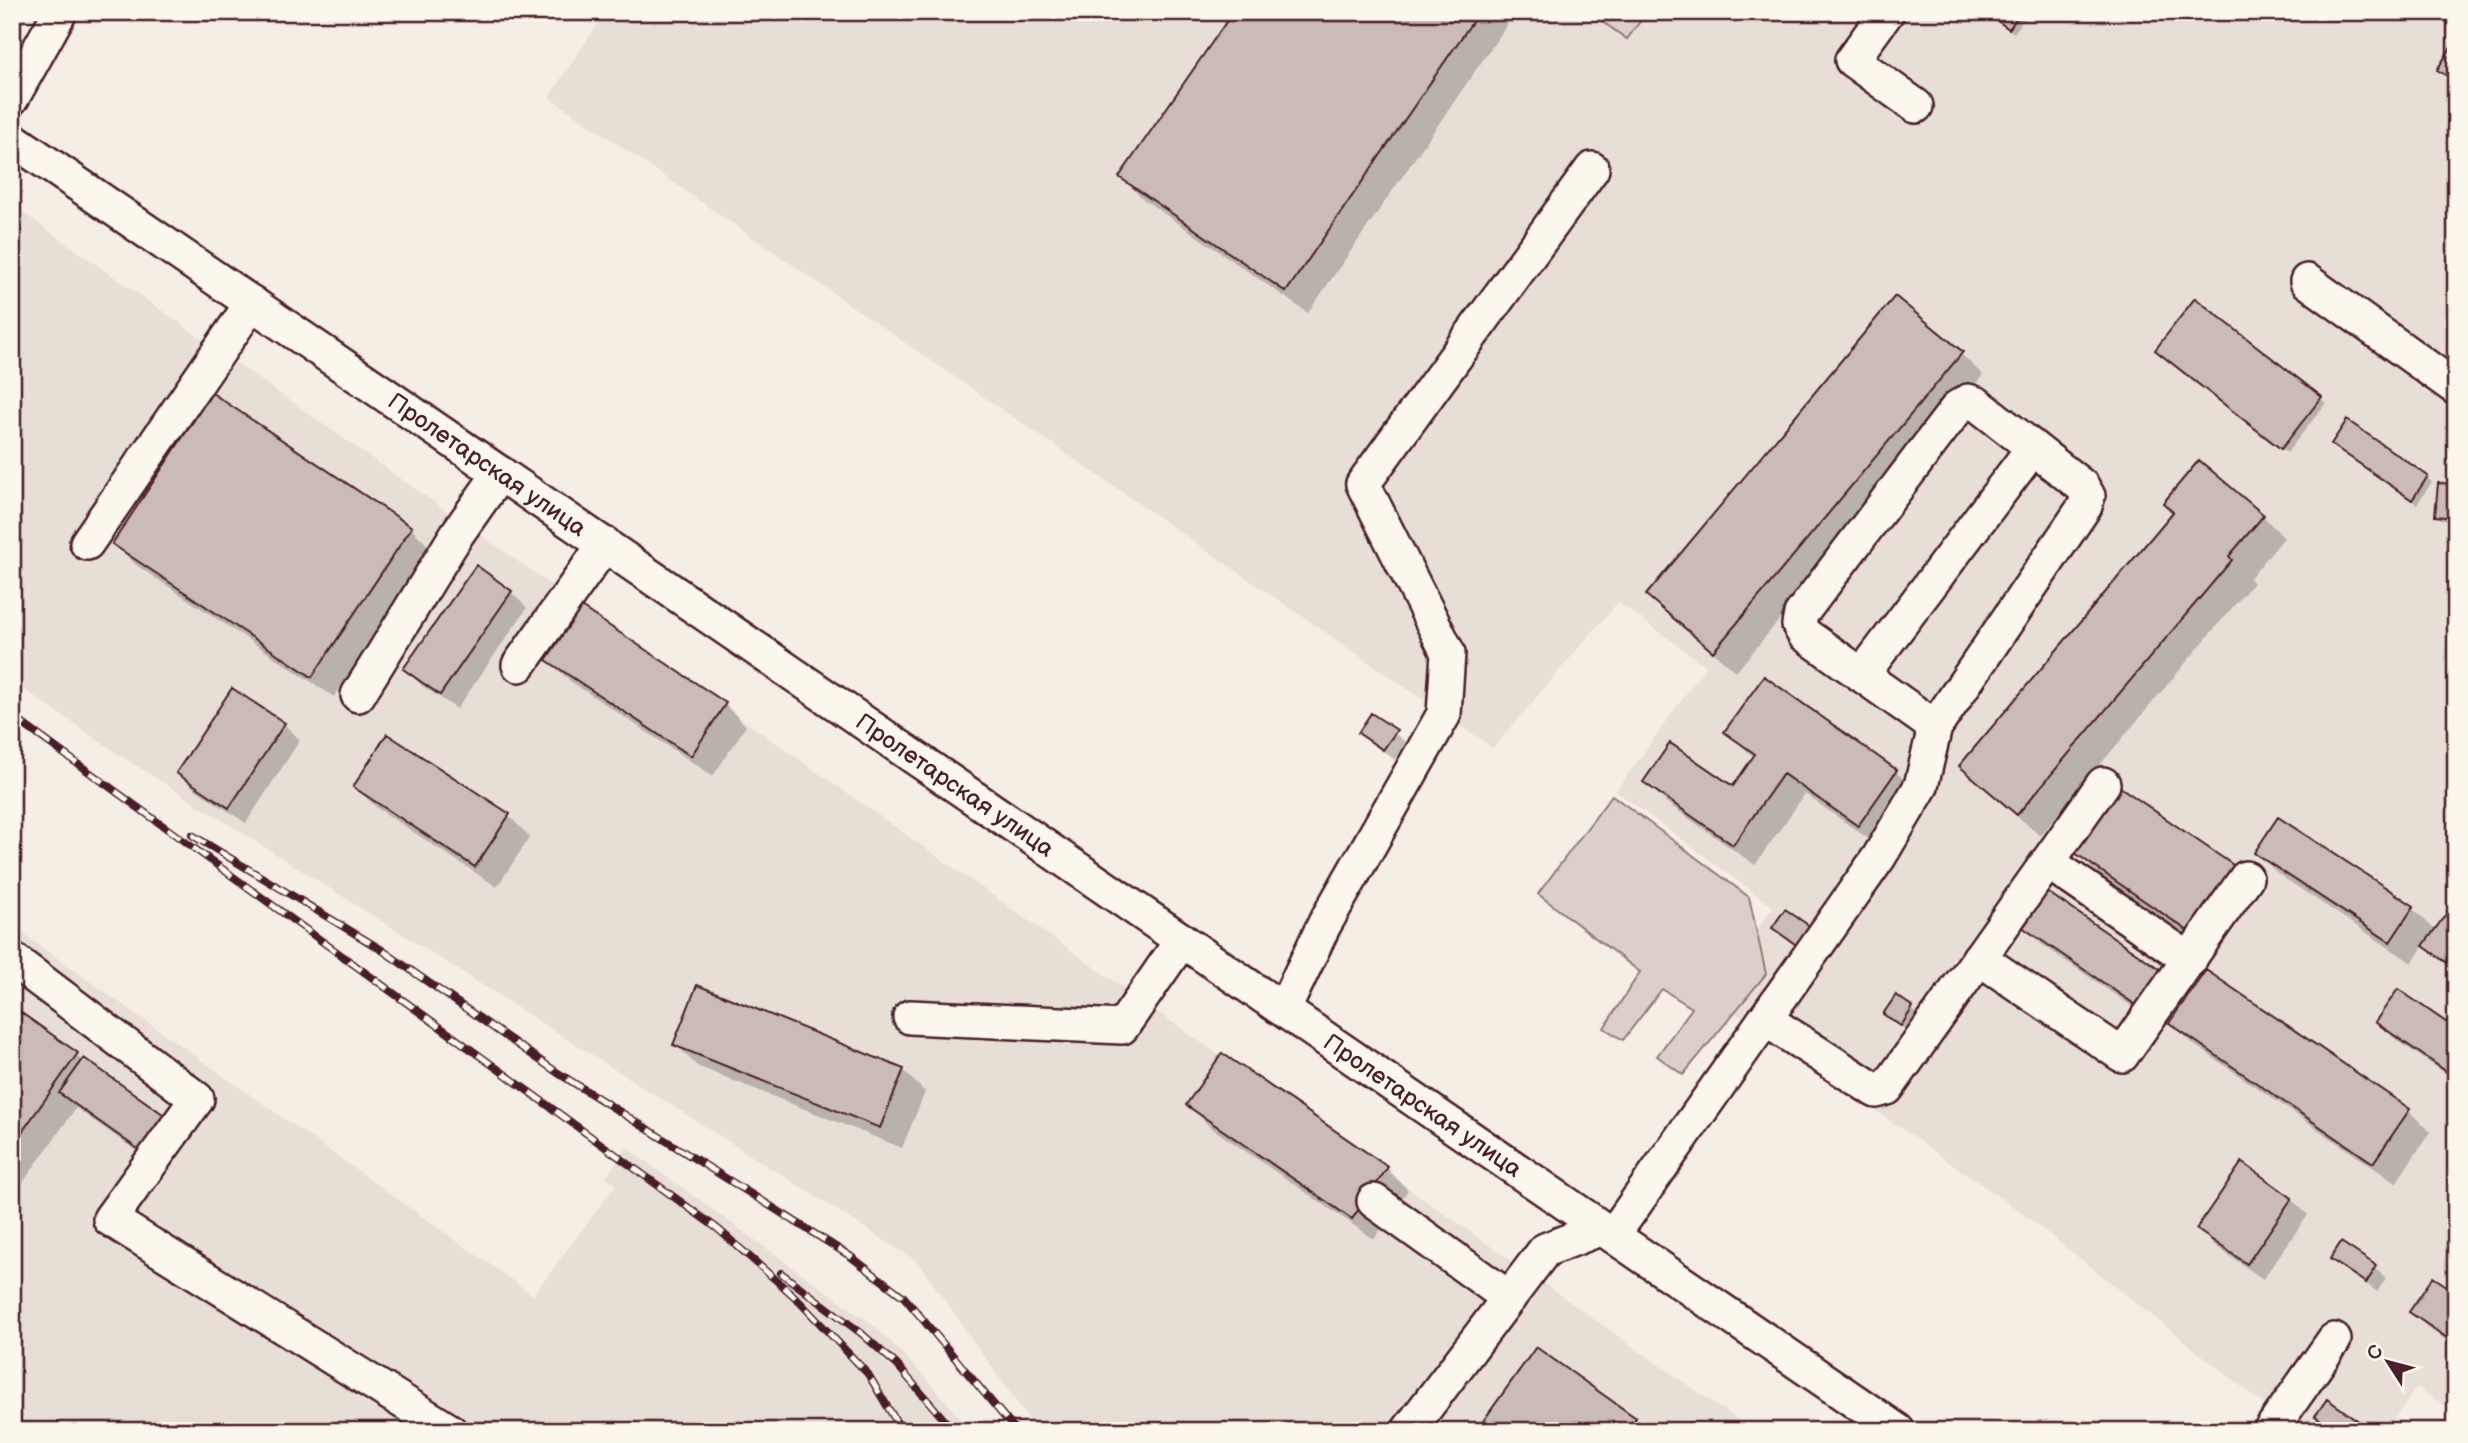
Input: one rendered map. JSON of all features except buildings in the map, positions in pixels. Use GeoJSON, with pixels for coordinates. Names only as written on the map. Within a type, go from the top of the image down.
{"type":"FeatureCollection","features":[{"type":"Feature","properties":{"kind":"street"},"geometry":{"type":"LineString","coordinates":[[12,98],[60,12]]}},
{"type":"Feature","properties":{"kind":"street"},"geometry":{"type":"LineString","coordinates":[[1887,12],[1852,60],[1916,106]]}},
{"type":"Feature","properties":{"kind":"street","name":"Пролетарская улица"},"geometry":{"type":"LineString","coordinates":[[12,139],[1898,1431]]}},
{"type":"Feature","properties":{"kind":"street"},"geometry":{"type":"LineString","coordinates":[[1283,1009],[1324,925],[1444,714],[1448,653],[1363,484],[1592,169]]}},
{"type":"Feature","properties":{"kind":"street"},"geometry":{"type":"LineString","coordinates":[[2307,281],[2456,388]]}},
{"type":"Feature","properties":{"kind":"street"},"geometry":{"type":"LineString","coordinates":[[87,543],[252,303]]}},
{"type":"Feature","properties":{"kind":"street"},"geometry":{"type":"LineString","coordinates":[[1408,1431],[1545,1250],[1607,1231],[1765,1019],[1879,858],[1921,786],[1935,727],[2085,506],[2088,495],[2082,486],[1977,404],[1968,401],[1958,407],[1801,614],[1799,625],[1804,634],[1935,727]]}},
{"type":"Feature","properties":{"kind":"street"},"geometry":{"type":"LineString","coordinates":[[1862,675],[2033,448]]}},
{"type":"Feature","properties":{"kind":"street"},"geometry":{"type":"LineString","coordinates":[[358,695],[457,534],[500,472]]}},
{"type":"Feature","properties":{"kind":"street"},"geometry":{"type":"LineString","coordinates":[[519,664],[605,544]]}},
{"type":"Feature","properties":{"kind":"street"},"geometry":{"type":"LineString","coordinates":[[1765,1019],[1882,1092],[2103,784]]}},
{"type":"Feature","properties":{"kind":"street"},"geometry":{"type":"LineString","coordinates":[[2048,862],[2190,960]]}},
{"type":"Feature","properties":{"kind":"street"},"geometry":{"type":"LineString","coordinates":[[1979,958],[2122,1055],[2246,878]]}},
{"type":"Feature","properties":{"kind":"street"},"geometry":{"type":"LineString","coordinates":[[910,1017],[1122,1027],[1182,940]]}},
{"type":"Feature","properties":{"kind":"street"},"geometry":{"type":"LineString","coordinates":[[12,959],[197,1099],[110,1219],[450,1431]]}},
{"type":"Feature","properties":{"kind":"street"},"geometry":{"type":"LineString","coordinates":[[1374,1201],[1509,1298]]}},
{"type":"Feature","properties":{"kind":"street"},"geometry":{"type":"LineString","coordinates":[[2270,1431],[2334,1340]]}},
{"type":"Feature","properties":{"kind":"shaded area"},"geometry":{"type":"Polygon","coordinates":[[[606,12],[1603,12],[1600,20],[1627,38],[1647,12],[2456,12],[2456,1413],[2417,1387],[2386,1431],[2298,1431],[2021,1212],[1710,995],[1773,907],[1616,791],[1706,666],[1618,602],[1493,748],[549,97],[606,12]]]}},
{"type":"Feature","properties":{"kind":"shaded area"},"geometry":{"type":"Polygon","coordinates":[[[1603,12],[1647,12],[1627,39],[1600,20],[1603,12]]]}},
{"type":"Feature","properties":{"kind":"shaded area"},"geometry":{"type":"Polygon","coordinates":[[[12,205],[1753,1431],[1037,1431],[917,1261],[121,756],[12,681],[12,205]]]}},
{"type":"Feature","properties":{"kind":"shaded area"},"geometry":{"type":"Polygon","coordinates":[[[1612,795],[1749,897],[1766,974],[1683,1075],[1657,1056],[1692,1008],[1662,989],[1623,1040],[1604,1028],[1640,972],[1538,894],[1612,795]]]}},
{"type":"Feature","properties":{"kind":"shaded area"},"geometry":{"type":"Polygon","coordinates":[[[12,926],[533,1295],[616,1185],[606,1177],[627,1148],[876,1327],[924,1376],[971,1431],[12,1431],[12,926]]]}},
{"type":"Feature","properties":{"kind":"railway"},"geometry":{"type":"LineString","coordinates":[[12,716],[718,1229],[794,1296],[868,1374],[902,1431]]}},
{"type":"Feature","properties":{"kind":"railway"},"geometry":{"type":"LineString","coordinates":[[192,835],[382,950],[558,1073],[850,1256],[904,1297],[1016,1431]]}},
{"type":"Feature","properties":{"kind":"railway"},"geometry":{"type":"LineString","coordinates":[[781,1273],[861,1333],[897,1365],[954,1431]]}}]}
